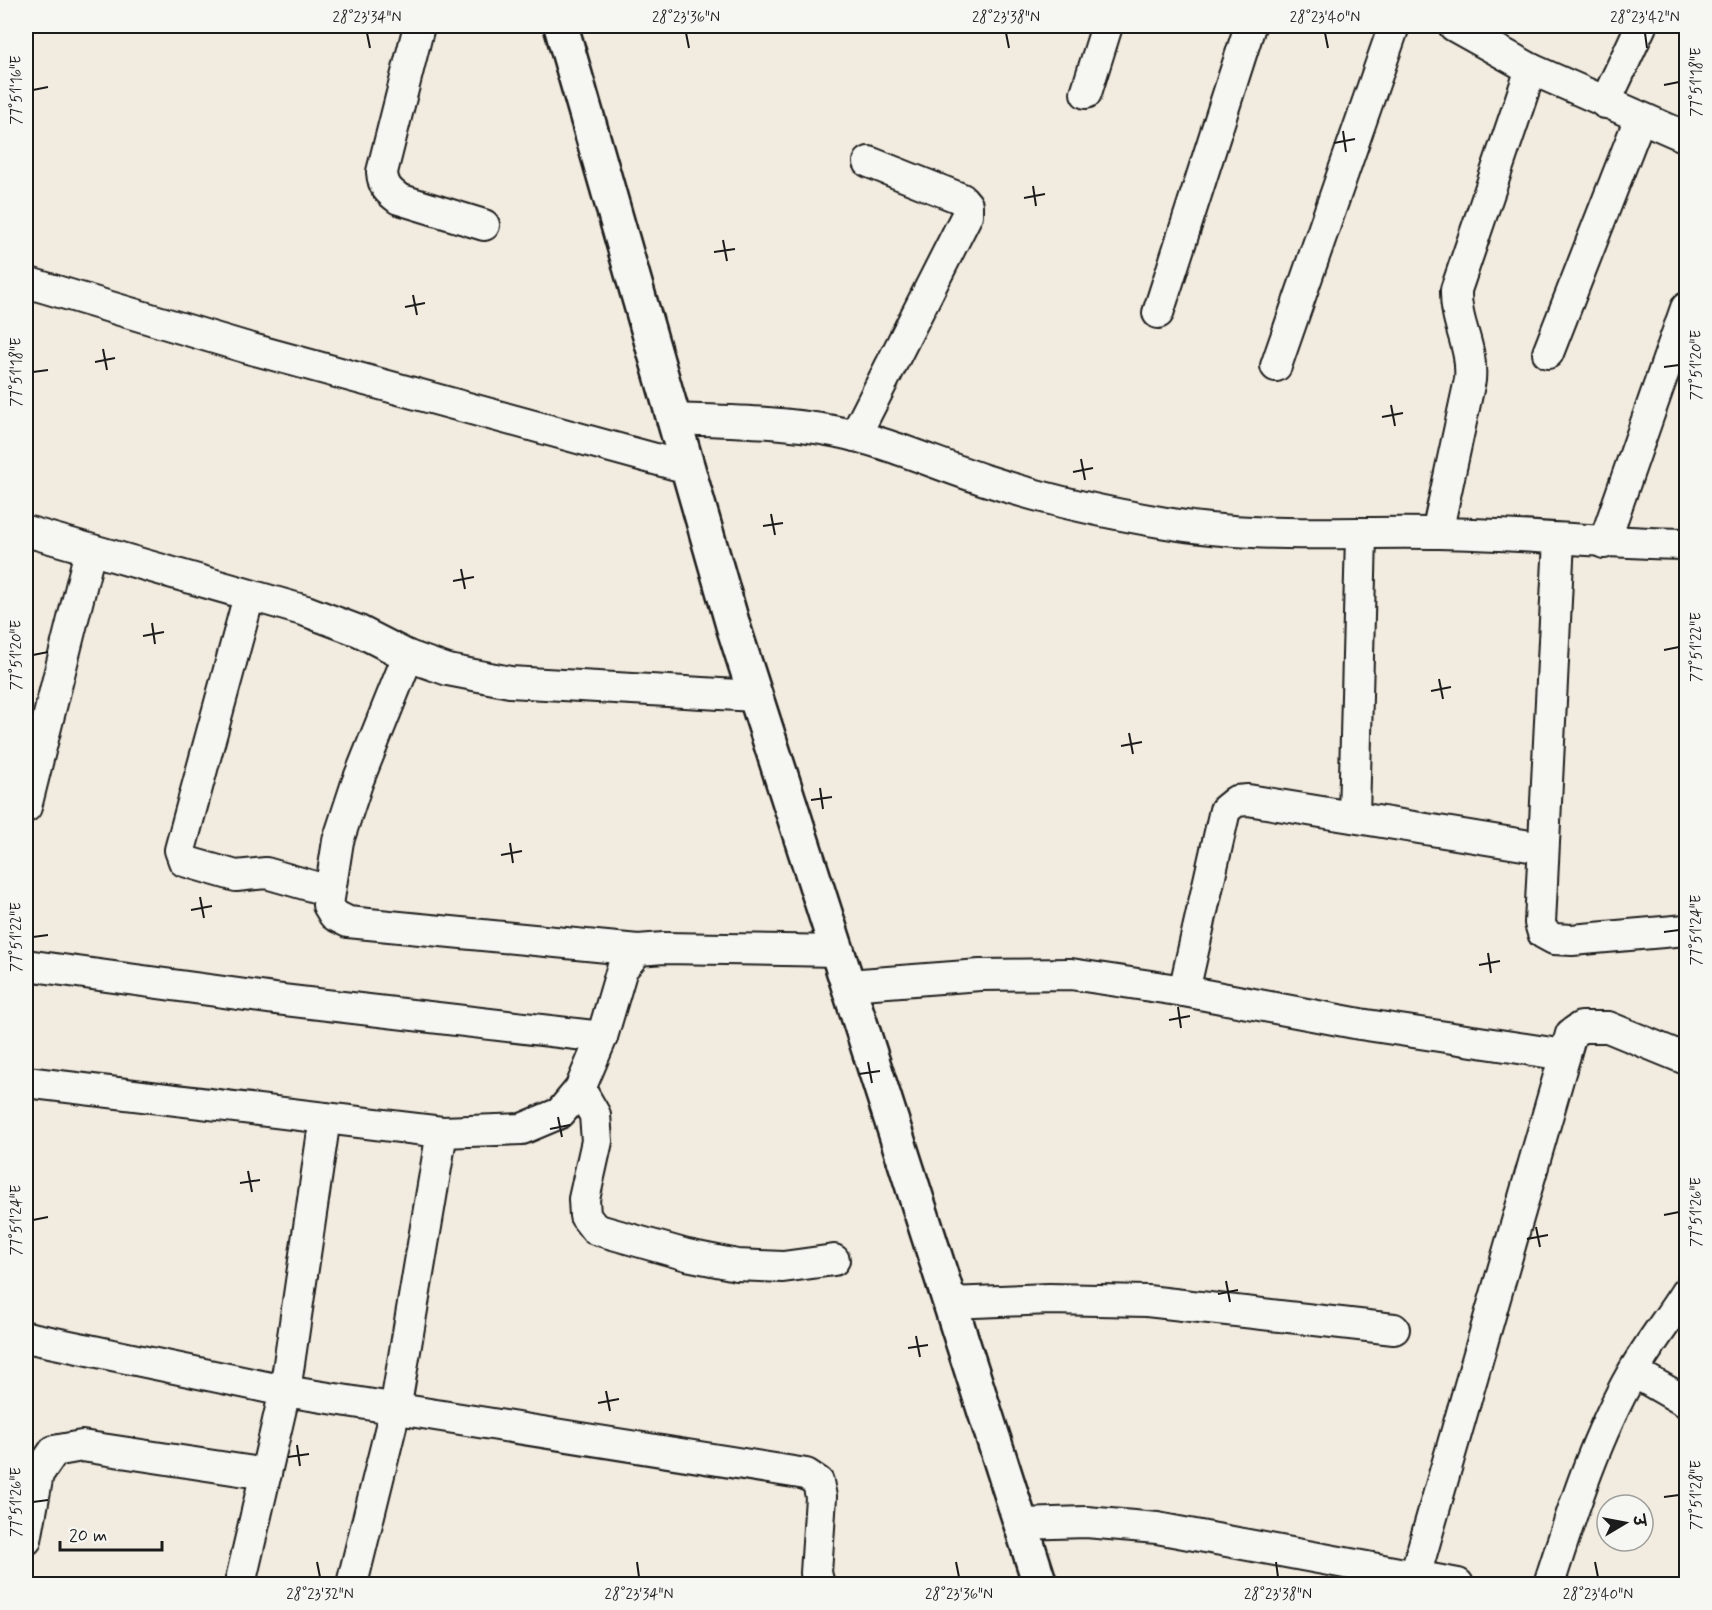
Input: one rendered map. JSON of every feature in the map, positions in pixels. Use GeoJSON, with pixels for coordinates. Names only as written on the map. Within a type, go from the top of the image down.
{"type":"FeatureCollection","features":[{"type":"Feature","properties":{"kind":"main road"},"geometry":{"type":"LineString","coordinates":[[561,26],[755,696],[839,951],[1040,1584]]}},
{"type":"Feature","properties":{"kind":"street"},"geometry":{"type":"LineString","coordinates":[[419,26],[382,172],[383,182],[387,190],[399,199],[484,225]]}},
{"type":"Feature","properties":{"kind":"street"},"geometry":{"type":"LineString","coordinates":[[1086,93],[1107,26]]}},
{"type":"Feature","properties":{"kind":"street"},"geometry":{"type":"LineString","coordinates":[[1158,313],[1250,26]]}},
{"type":"Feature","properties":{"kind":"street"},"geometry":{"type":"LineString","coordinates":[[1276,366],[1394,26]]}},
{"type":"Feature","properties":{"kind":"street"},"geometry":{"type":"LineString","coordinates":[[1454,26],[1532,69],[1686,137]]}},
{"type":"Feature","properties":{"kind":"street"},"geometry":{"type":"LineString","coordinates":[[1605,103],[1641,26]]}},
{"type":"Feature","properties":{"kind":"street"},"geometry":{"type":"LineString","coordinates":[[1437,533],[1470,381],[1472,359],[1455,309],[1455,290],[1532,69]]}},
{"type":"Feature","properties":{"kind":"street"},"geometry":{"type":"LineString","coordinates":[[1548,352],[1640,118]]}},
{"type":"Feature","properties":{"kind":"street"},"geometry":{"type":"LineString","coordinates":[[855,436],[967,215],[967,205],[962,200],[869,162]]}},
{"type":"Feature","properties":{"kind":"street"},"geometry":{"type":"LineString","coordinates":[[26,282],[248,348],[688,468]]}},
{"type":"Feature","properties":{"kind":"street"},"geometry":{"type":"LineString","coordinates":[[1604,543],[1686,308]]}},
{"type":"Feature","properties":{"kind":"street"},"geometry":{"type":"LineString","coordinates":[[674,419],[799,425],[855,436],[987,481],[1168,524],[1268,533],[1361,535],[1437,533],[1604,543],[1686,544]]}},
{"type":"Feature","properties":{"kind":"street"},"geometry":{"type":"LineString","coordinates":[[26,531],[306,611],[359,631],[408,656],[448,670],[510,682],[755,696]]}},
{"type":"Feature","properties":{"kind":"street"},"geometry":{"type":"LineString","coordinates":[[1354,817],[1361,535]]}},
{"type":"Feature","properties":{"kind":"street"},"geometry":{"type":"LineString","coordinates":[[1559,540],[1542,848],[1540,923],[1543,933],[1554,939],[1572,940],[1686,930]]}},
{"type":"Feature","properties":{"kind":"street"},"geometry":{"type":"LineString","coordinates":[[26,807],[90,551]]}},
{"type":"Feature","properties":{"kind":"street"},"geometry":{"type":"LineString","coordinates":[[249,596],[180,850],[181,856],[184,861],[236,876],[266,873],[329,891]]}},
{"type":"Feature","properties":{"kind":"street"},"geometry":{"type":"LineString","coordinates":[[408,656],[354,793],[338,842],[328,905],[334,915],[348,922],[638,950],[664,948],[839,951]]}},
{"type":"Feature","properties":{"kind":"street"},"geometry":{"type":"LineString","coordinates":[[1184,991],[1225,810],[1236,801],[1248,800],[1542,848]]}},
{"type":"Feature","properties":{"kind":"street"},"geometry":{"type":"LineString","coordinates":[[26,1082],[442,1132],[522,1129],[560,1113],[580,1089],[602,1037],[622,969],[638,950]]}},
{"type":"Feature","properties":{"kind":"street"},"geometry":{"type":"LineString","coordinates":[[26,965],[275,999],[602,1037]]}},
{"type":"Feature","properties":{"kind":"street"},"geometry":{"type":"LineString","coordinates":[[848,985],[980,975],[1071,974],[1184,991],[1360,1024],[1565,1055]]}},
{"type":"Feature","properties":{"kind":"street"},"geometry":{"type":"LineString","coordinates":[[1415,1576],[1571,1034],[1581,1026],[1608,1027],[1686,1059]]}},
{"type":"Feature","properties":{"kind":"street"},"geometry":{"type":"LineString","coordinates":[[580,1089],[595,1115],[597,1142],[584,1199],[585,1216],[595,1229],[687,1255],[737,1265],[783,1267],[834,1260]]}},
{"type":"Feature","properties":{"kind":"street"},"geometry":{"type":"LineString","coordinates":[[240,1584],[285,1391],[325,1118]]}},
{"type":"Feature","properties":{"kind":"street"},"geometry":{"type":"LineString","coordinates":[[352,1584],[395,1410],[442,1132]]}},
{"type":"Feature","properties":{"kind":"street"},"geometry":{"type":"LineString","coordinates":[[1549,1584],[1576,1500],[1601,1436],[1634,1372],[1686,1292]]}},
{"type":"Feature","properties":{"kind":"street"},"geometry":{"type":"LineString","coordinates":[[950,1303],[1049,1299],[1147,1301],[1394,1329]]}},
{"type":"Feature","properties":{"kind":"street"},"geometry":{"type":"LineString","coordinates":[[26,1337],[285,1391],[806,1474],[818,1482],[821,1497],[816,1573],[819,1584]]}},
{"type":"Feature","properties":{"kind":"street"},"geometry":{"type":"LineString","coordinates":[[1634,1372],[1686,1402]]}},
{"type":"Feature","properties":{"kind":"street"},"geometry":{"type":"LineString","coordinates":[[26,1540],[38,1474],[54,1451],[82,1446],[266,1474]]}},
{"type":"Feature","properties":{"kind":"street"},"geometry":{"type":"LineString","coordinates":[[1021,1524],[1086,1522],[1157,1528],[1458,1584]]}}]}
